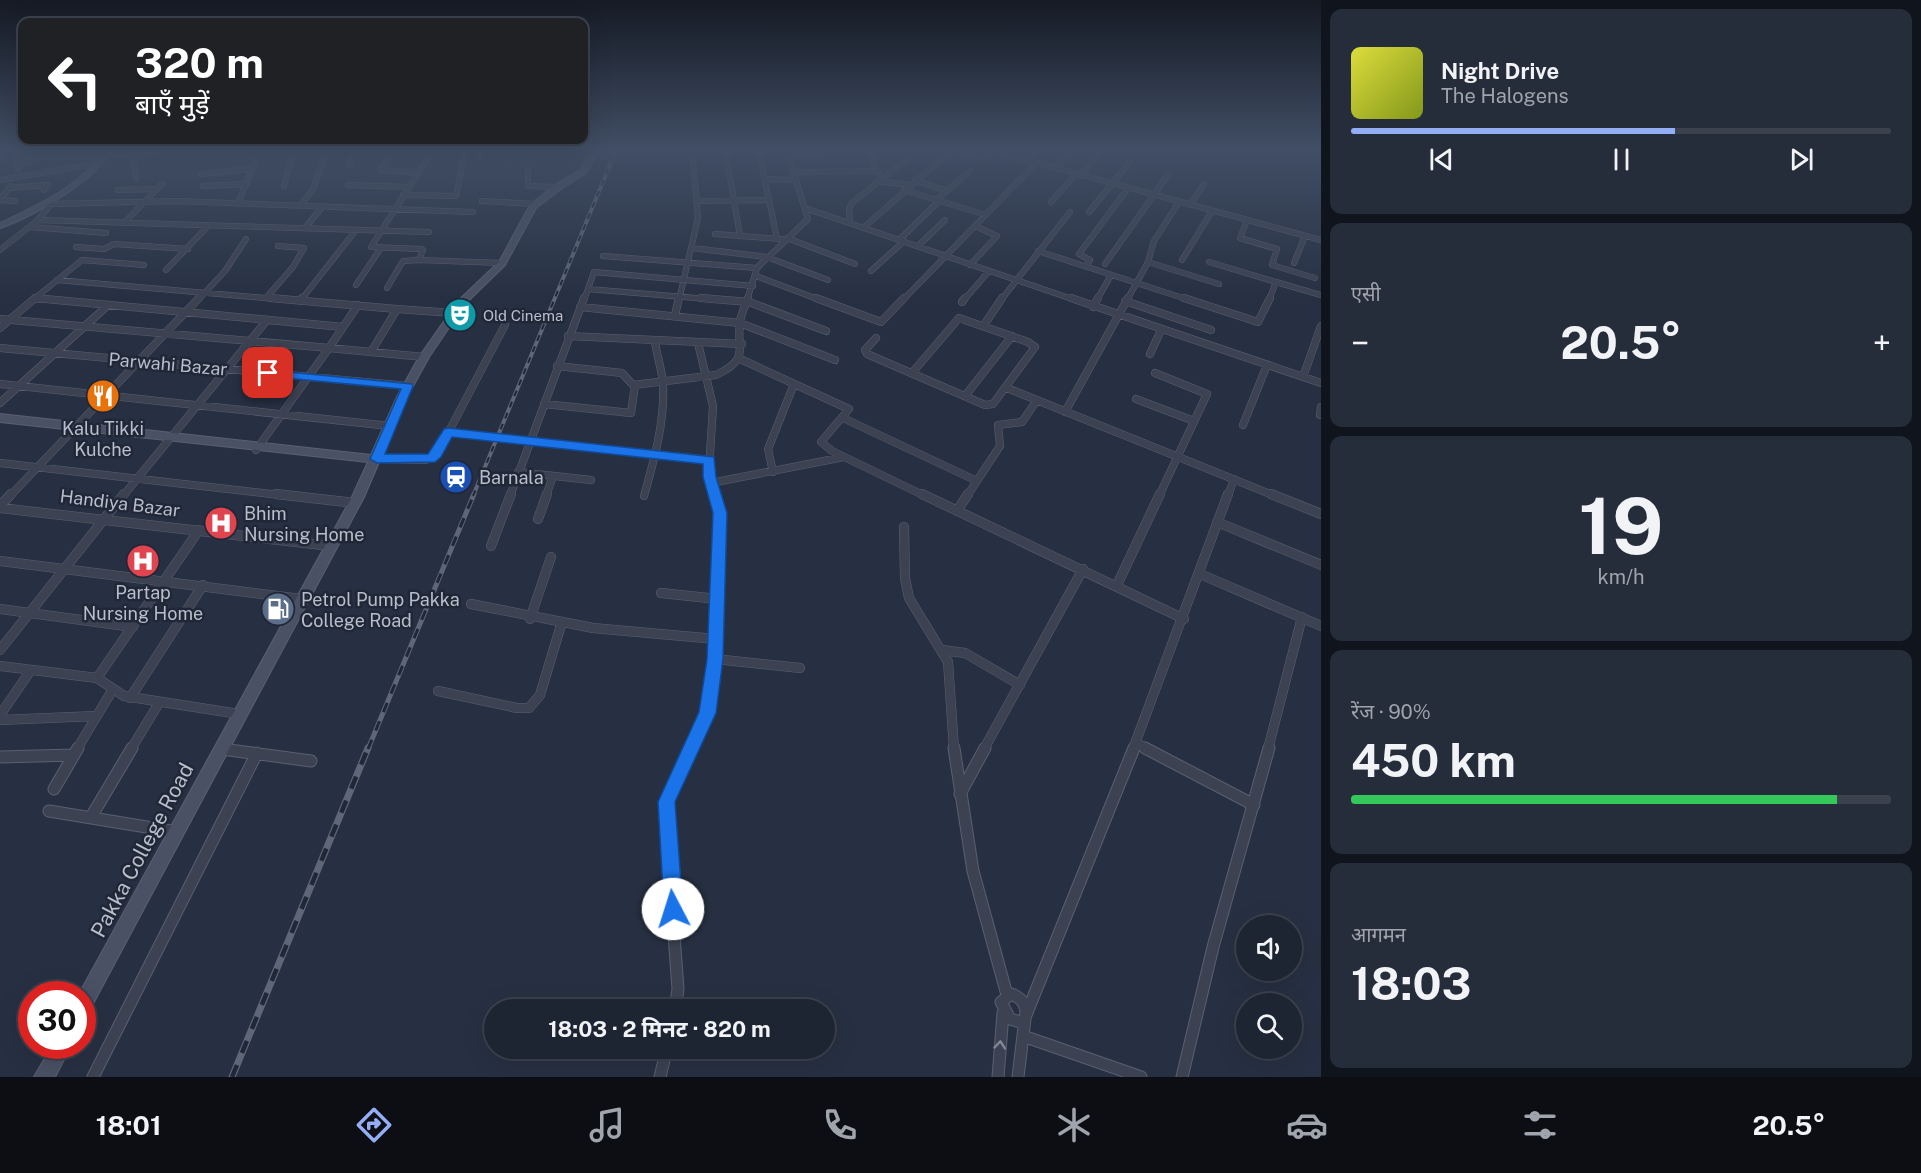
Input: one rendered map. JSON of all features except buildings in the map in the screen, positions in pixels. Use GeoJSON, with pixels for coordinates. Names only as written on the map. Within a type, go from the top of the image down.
{"type":"FeatureCollection","features":[{"type":"Feature","properties":{"kind":"street"},"geometry":{"type":"LineString","coordinates":[[0,250],[38,220],[54,198]]}},
{"type":"Feature","properties":{"kind":"street"},"geometry":{"type":"LineString","coordinates":[[125,222],[148,198]]}},
{"type":"Feature","properties":{"kind":"street"},"geometry":{"type":"LineString","coordinates":[[238,203],[240,198]]}},
{"type":"Feature","properties":{"kind":"street"},"geometry":{"type":"LineString","coordinates":[[301,205],[306,198]]}},
{"type":"Feature","properties":{"kind":"street"},"geometry":{"type":"LineString","coordinates":[[401,198],[371,246],[421,249],[423,250],[420,260]]}},
{"type":"Feature","properties":{"kind":"street"},"geometry":{"type":"LineString","coordinates":[[0,666],[97,678],[110,684],[117,693],[130,698],[239,714],[355,503],[408,386],[424,357],[453,313],[468,295],[502,263],[536,204],[543,198]]}},
{"type":"Feature","properties":{"kind":"street"},"geometry":{"type":"LineString","coordinates":[[557,366],[622,372],[627,375],[629,384],[636,385],[708,376],[725,371],[738,358],[742,344],[740,322],[757,268],[766,256],[806,221],[808,216],[802,198]]}},
{"type":"Feature","properties":{"kind":"street"},"geometry":{"type":"LineString","coordinates":[[850,223],[851,205],[857,198]]}},
{"type":"Feature","properties":{"kind":"street"},"geometry":{"type":"LineString","coordinates":[[863,228],[895,198]]}},
{"type":"Feature","properties":{"kind":"street"},"geometry":{"type":"LineString","coordinates":[[931,198],[986,215]]}},
{"type":"Feature","properties":{"kind":"street"},"geometry":{"type":"LineString","coordinates":[[756,276],[880,322],[1002,198]]}},
{"type":"Feature","properties":{"kind":"street"},"geometry":{"type":"LineString","coordinates":[[1051,202],[1055,198]]}},
{"type":"Feature","properties":{"kind":"street"},"geometry":{"type":"LineString","coordinates":[[1089,212],[1099,198]]}},
{"type":"Feature","properties":{"kind":"street"},"geometry":{"type":"LineString","coordinates":[[1086,267],[1090,260],[1079,254],[1120,198]]}},
{"type":"Feature","properties":{"kind":"street"},"geometry":{"type":"LineString","coordinates":[[1105,264],[1150,198]]}},
{"type":"Feature","properties":{"kind":"street"},"geometry":{"type":"LineString","coordinates":[[1165,198],[1321,240]]}},
{"type":"Feature","properties":{"kind":"street"},"geometry":{"type":"LineString","coordinates":[[1190,205],[1194,198]]}},
{"type":"Feature","properties":{"kind":"street"},"geometry":{"type":"LineString","coordinates":[[0,200],[15,201]]}},
{"type":"Feature","properties":{"kind":"street"},"geometry":{"type":"LineString","coordinates":[[675,315],[699,218],[697,201],[769,200],[777,238]]}},
{"type":"Feature","properties":{"kind":"street"},"geometry":{"type":"LineString","coordinates":[[871,272],[937,200]]}},
{"type":"Feature","properties":{"kind":"street"},"geometry":{"type":"LineString","coordinates":[[482,201],[536,204]]}},
{"type":"Feature","properties":{"kind":"street"},"geometry":{"type":"LineString","coordinates":[[734,201],[740,236]]}},
{"type":"Feature","properties":{"kind":"street"},"geometry":{"type":"LineString","coordinates":[[0,226],[50,202],[238,203],[473,212]]}},
{"type":"Feature","properties":{"kind":"street"},"geometry":{"type":"LineString","coordinates":[[1065,411],[1148,262],[1154,242],[1179,202]]}},
{"type":"Feature","properties":{"kind":"street"},"geometry":{"type":"LineString","coordinates":[[305,228],[322,206]]}},
{"type":"Feature","properties":{"kind":"street"},"geometry":{"type":"LineString","coordinates":[[805,208],[1321,383]]}},
{"type":"Feature","properties":{"kind":"street"},"geometry":{"type":"LineString","coordinates":[[1182,260],[1212,211]]}},
{"type":"Feature","properties":{"kind":"street"},"geometry":{"type":"LineString","coordinates":[[984,325],[1038,251],[1070,212]]}},
{"type":"Feature","properties":{"kind":"street"},"geometry":{"type":"LineString","coordinates":[[38,220],[429,232]]}},
{"type":"Feature","properties":{"kind":"street"},"geometry":{"type":"LineString","coordinates":[[918,246],[945,220]]}},
{"type":"Feature","properties":{"kind":"street"},"geometry":{"type":"LineString","coordinates":[[1247,220],[1239,238],[1277,249],[1271,263],[1273,265],[1315,278]]}},
{"type":"Feature","properties":{"kind":"street"},"geometry":{"type":"LineString","coordinates":[[30,226],[106,233]]}},
{"type":"Feature","properties":{"kind":"street"},"geometry":{"type":"LineString","coordinates":[[166,270],[208,226]]}},
{"type":"Feature","properties":{"kind":"street"},"geometry":{"type":"LineString","coordinates":[[970,265],[997,235],[975,226]]}},
{"type":"Feature","properties":{"kind":"street"},"geometry":{"type":"LineString","coordinates":[[300,301],[356,230]]}},
{"type":"Feature","properties":{"kind":"street"},"geometry":{"type":"LineString","coordinates":[[715,234],[786,238],[855,264]]}},
{"type":"Feature","properties":{"kind":"street"},"geometry":{"type":"LineString","coordinates":[[1294,263],[1305,236]]}},
{"type":"Feature","properties":{"kind":"street"},"geometry":{"type":"LineString","coordinates":[[0,507],[225,271],[246,239]]}},
{"type":"Feature","properties":{"kind":"street"},"geometry":{"type":"LineString","coordinates":[[76,247],[103,249],[116,244],[188,249]]}},
{"type":"Feature","properties":{"kind":"street"},"geometry":{"type":"LineString","coordinates":[[267,298],[293,267],[304,248],[278,246]]}},
{"type":"Feature","properties":{"kind":"street"},"geometry":{"type":"LineString","coordinates":[[356,285],[381,248]]}},
{"type":"Feature","properties":{"kind":"street"},"geometry":{"type":"LineString","coordinates":[[692,248],[766,256],[828,280]]}},
{"type":"Feature","properties":{"kind":"street"},"geometry":{"type":"LineString","coordinates":[[1038,251],[1259,322],[1275,282]]}},
{"type":"Feature","properties":{"kind":"street"},"geometry":{"type":"LineString","coordinates":[[603,256],[757,268]]}},
{"type":"Feature","properties":{"kind":"street"},"geometry":{"type":"LineString","coordinates":[[0,328],[82,260],[144,265]]}},
{"type":"Feature","properties":{"kind":"street"},"geometry":{"type":"LineString","coordinates":[[387,288],[403,261],[502,263]]}},
{"type":"Feature","properties":{"kind":"street"},"geometry":{"type":"LineString","coordinates":[[1148,262],[1218,284]]}},
{"type":"Feature","properties":{"kind":"street"},"geometry":{"type":"LineString","coordinates":[[1209,262],[1321,295]]}},
{"type":"Feature","properties":{"kind":"street"},"geometry":{"type":"LineString","coordinates":[[962,302],[989,271]]}},
{"type":"Feature","properties":{"kind":"street"},"geometry":{"type":"LineString","coordinates":[[490,546],[568,336],[596,272],[753,286]]}},
{"type":"Feature","properties":{"kind":"street"},"geometry":{"type":"LineString","coordinates":[[1093,307],[1111,275]]}},
{"type":"Feature","properties":{"kind":"street"},"geometry":{"type":"LineString","coordinates":[[57,280],[453,313]]}},
{"type":"Feature","properties":{"kind":"street"},"geometry":{"type":"LineString","coordinates":[[588,289],[748,302],[826,332]]}},
{"type":"Feature","properties":{"kind":"street"},"geometry":{"type":"LineString","coordinates":[[34,299],[343,327]]}},
{"type":"Feature","properties":{"kind":"street"},"geometry":{"type":"LineString","coordinates":[[1125,301],[1211,330]]}},
{"type":"Feature","properties":{"kind":"street"},"geometry":{"type":"LineString","coordinates":[[259,447],[358,305]]}},
{"type":"Feature","properties":{"kind":"street"},"geometry":{"type":"LineString","coordinates":[[0,403],[106,307]]}},
{"type":"Feature","properties":{"kind":"street"},"geometry":{"type":"LineString","coordinates":[[580,308],[740,322],[835,360]]}},
{"type":"Feature","properties":{"kind":"street"},"geometry":{"type":"LineString","coordinates":[[371,352],[397,309]]}},
{"type":"Feature","properties":{"kind":"street"},"geometry":{"type":"LineString","coordinates":[[876,338],[865,353],[912,374],[965,396],[991,405],[1007,388],[1035,348],[1012,336],[959,318],[912,374]]}},
{"type":"Feature","properties":{"kind":"street"},"geometry":{"type":"LineString","coordinates":[[0,319],[424,357]]}},
{"type":"Feature","properties":{"kind":"street"},"geometry":{"type":"LineString","coordinates":[[0,650],[267,320]]}},
{"type":"Feature","properties":{"kind":"street"},"geometry":{"type":"LineString","coordinates":[[0,417],[75,428],[375,461],[431,459],[437,454],[505,325]]}},
{"type":"Feature","properties":{"kind":"street"},"geometry":{"type":"LineString","coordinates":[[1304,377],[1321,326]]}},
{"type":"Feature","properties":{"kind":"street"},"geometry":{"type":"LineString","coordinates":[[1150,354],[1161,330]]}},
{"type":"Feature","properties":{"kind":"street"},"geometry":{"type":"LineString","coordinates":[[568,336],[655,342],[742,344]]}},
{"type":"Feature","properties":{"kind":"street"},"geometry":{"type":"LineString","coordinates":[[965,396],[1012,336]]}},
{"type":"Feature","properties":{"kind":"street"},"geometry":{"type":"LineString","coordinates":[[644,496],[655,455],[662,414],[663,383],[655,342]]}},
{"type":"Feature","properties":{"kind":"street"},"geometry":{"type":"LineString","coordinates":[[676,999],[677,966],[667,802],[708,713],[715,659],[718,599],[720,513],[711,483],[709,460],[714,416],[708,376],[699,343]]}},
{"type":"Feature","properties":{"kind":"street","name":"Parwahi Bazar"},"geometry":{"type":"LineString","coordinates":[[0,348],[408,386]]}},
{"type":"Feature","properties":{"kind":"street"},"geometry":{"type":"LineString","coordinates":[[738,358],[849,408],[820,443],[844,457],[1117,585],[1184,619]]}},
{"type":"Feature","properties":{"kind":"street"},"geometry":{"type":"LineString","coordinates":[[1243,425],[1267,365]]}},
{"type":"Feature","properties":{"kind":"street"},"geometry":{"type":"LineString","coordinates":[[1117,585],[1207,393],[1155,373]]}},
{"type":"Feature","properties":{"kind":"street"},"geometry":{"type":"LineString","coordinates":[[0,384],[390,426]]}},
{"type":"Feature","properties":{"kind":"street"},"geometry":{"type":"LineString","coordinates":[[772,472],[768,449],[794,384]]}},
{"type":"Feature","properties":{"kind":"street"},"geometry":{"type":"LineString","coordinates":[[544,404],[632,413],[636,385]]}},
{"type":"Feature","properties":{"kind":"street"},"geometry":{"type":"LineString","coordinates":[[1007,388],[1321,514]]}},
{"type":"Feature","properties":{"kind":"street"},"geometry":{"type":"LineString","coordinates":[[1136,399],[1194,421]]}},
{"type":"Feature","properties":{"kind":"street"},"geometry":{"type":"LineString","coordinates":[[957,511],[1000,446],[998,425],[1020,423],[1037,400]]}},
{"type":"Feature","properties":{"kind":"street"},"geometry":{"type":"LineString","coordinates":[[843,418],[977,482]]}},
{"type":"Feature","properties":{"kind":"street"},"geometry":{"type":"LineString","coordinates":[[0,424],[75,428]]}},
{"type":"Feature","properties":{"kind":"street"},"geometry":{"type":"LineString","coordinates":[[448,432],[709,460]]}},
{"type":"Feature","properties":{"kind":"street"},"geometry":{"type":"LineString","coordinates":[[711,483],[844,457]]}},
{"type":"Feature","properties":{"kind":"street"},"geometry":{"type":"LineString","coordinates":[[0,463],[355,503]]}},
{"type":"Feature","properties":{"kind":"street"},"geometry":{"type":"LineString","coordinates":[[518,472],[591,480]]}},
{"type":"Feature","properties":{"kind":"street"},"geometry":{"type":"LineString","coordinates":[[538,519],[553,476]]}},
{"type":"Feature","properties":{"kind":"street"},"geometry":{"type":"LineString","coordinates":[[1018,1077],[1026,1017],[1184,619],[1234,479]]}},
{"type":"Feature","properties":{"kind":"street","name":"Handiya Bazar"},"geometry":{"type":"LineString","coordinates":[[0,507],[332,546]]}},
{"type":"Feature","properties":{"kind":"street"},"geometry":{"type":"LineString","coordinates":[[1217,522],[1321,566]]}},
{"type":"Feature","properties":{"kind":"street"},"geometry":{"type":"LineString","coordinates":[[904,527],[905,578],[909,598],[948,662],[953,744],[969,855],[1007,995]]}},
{"type":"Feature","properties":{"kind":"street"},"geometry":{"type":"LineString","coordinates":[[97,678],[200,530]]}},
{"type":"Feature","properties":{"kind":"street"},"geometry":{"type":"LineString","coordinates":[[530,619],[551,557]]}},
{"type":"Feature","properties":{"kind":"street"},"geometry":{"type":"LineString","coordinates":[[0,561],[165,580],[301,599]]}},
{"type":"Feature","properties":{"kind":"street"},"geometry":{"type":"LineString","coordinates":[[960,794],[1083,569]]}},
{"type":"Feature","properties":{"kind":"street"},"geometry":{"type":"LineString","coordinates":[[1200,574],[1321,626]]}},
{"type":"Feature","properties":{"kind":"street"},"geometry":{"type":"LineString","coordinates":[[130,698],[203,585]]}},
{"type":"Feature","properties":{"kind":"street"},"geometry":{"type":"LineString","coordinates":[[662,593],[718,599]]}},
{"type":"Feature","properties":{"kind":"street"},"geometry":{"type":"LineString","coordinates":[[471,604],[561,625],[612,632],[716,639]]}},
{"type":"Feature","properties":{"kind":"street"},"geometry":{"type":"LineString","coordinates":[[0,609],[133,627]]}},
{"type":"Feature","properties":{"kind":"street"},"geometry":{"type":"LineString","coordinates":[[1182,1077],[1213,947],[1254,805],[1302,617]]}},
{"type":"Feature","properties":{"kind":"street"},"geometry":{"type":"LineString","coordinates":[[438,691],[517,708],[529,708],[540,695],[561,625]]}},
{"type":"Feature","properties":{"kind":"street"},"geometry":{"type":"LineString","coordinates":[[942,650],[965,653],[1020,685]]}},
{"type":"Feature","properties":{"kind":"street"},"geometry":{"type":"LineString","coordinates":[[715,659],[800,668]]}},
{"type":"Feature","properties":{"kind":"street"},"geometry":{"type":"LineString","coordinates":[[0,715],[31,670]]}},
{"type":"Feature","properties":{"kind":"street"},"geometry":{"type":"LineString","coordinates":[[54,789],[112,689]]}},
{"type":"Feature","properties":{"kind":"street"},"geometry":{"type":"LineString","coordinates":[[91,818],[159,703]]}},
{"type":"Feature","properties":{"kind":"street","name":"Pakka College Road"},"geometry":{"type":"LineString","coordinates":[[96,981],[239,714]]}},
{"type":"Feature","properties":{"kind":"street"},"geometry":{"type":"LineString","coordinates":[[0,720],[96,716]]}},
{"type":"Feature","properties":{"kind":"street"},"geometry":{"type":"LineString","coordinates":[[1136,743],[1254,805]]}},
{"type":"Feature","properties":{"kind":"street"},"geometry":{"type":"LineString","coordinates":[[222,749],[311,761]]}},
{"type":"Feature","properties":{"kind":"street"},"geometry":{"type":"LineString","coordinates":[[93,1077],[257,753]]}},
{"type":"Feature","properties":{"kind":"street"},"geometry":{"type":"LineString","coordinates":[[0,757],[74,755]]}},
{"type":"Feature","properties":{"kind":"street"},"geometry":{"type":"LineString","coordinates":[[49,811],[177,832]]}},
{"type":"Feature","properties":{"kind":"street"},"geometry":{"type":"LineString","coordinates":[[1007,995],[1021,999],[1026,1017]]}},
{"type":"Feature","properties":{"kind":"street"},"geometry":{"type":"LineString","coordinates":[[998,1077],[1004,1013],[1001,1002],[1007,995]]}},
{"type":"Feature","properties":{"kind":"street"},"geometry":{"type":"LineString","coordinates":[[1004,1013],[1017,1023],[1026,1017]]}},
{"type":"Feature","properties":{"kind":"street"},"geometry":{"type":"LineString","coordinates":[[1023,1036],[1141,1077]]}},
{"type":"Feature","properties":{"kind":"street"},"geometry":{"type":"LineString","coordinates":[[45,1077],[55,1059]]}},
{"type":"Feature","properties":{"kind":"street"},"geometry":{"type":"LineString","coordinates":[[660,1077],[664,1059]]}},
{"type":"Feature","properties":{"kind":"railway"},"geometry":{"type":"LineString","coordinates":[[473,496],[596,198]]}},
{"type":"Feature","properties":{"kind":"railway"},"geometry":{"type":"LineString","coordinates":[[368,749],[474,494]]}},
{"type":"Feature","properties":{"kind":"railway"},"geometry":{"type":"LineString","coordinates":[[232,1077],[368,748]]}},
{"type":"Feature","properties":{"kind":"place","name":"Old Cinema"},"geometry":{"type":"Point","coordinates":[460,315]}},
{"type":"Feature","properties":{"kind":"place","name":"Kalu Tikki Kulche"},"geometry":{"type":"Point","coordinates":[103,396]}},
{"type":"Feature","properties":{"kind":"place","name":"Barnala"},"geometry":{"type":"Point","coordinates":[456,477]}},
{"type":"Feature","properties":{"kind":"place","name":"Bhim Nursing Home"},"geometry":{"type":"Point","coordinates":[221,523]}},
{"type":"Feature","properties":{"kind":"place","name":"Partap Nursing Home"},"geometry":{"type":"Point","coordinates":[143,561]}},
{"type":"Feature","properties":{"kind":"place","name":"Petrol Pump Pakka College Road"},"geometry":{"type":"Point","coordinates":[278,609]}},
{"type":"Feature","properties":{"kind":"route"},"geometry":{"type":"LineString","coordinates":[[268,373],[408,386],[377,459],[420,461],[431,459],[437,454],[448,432],[709,460],[710,477],[720,513],[715,659],[708,713],[670,791],[667,802],[665,814],[673,909]]}}]}
